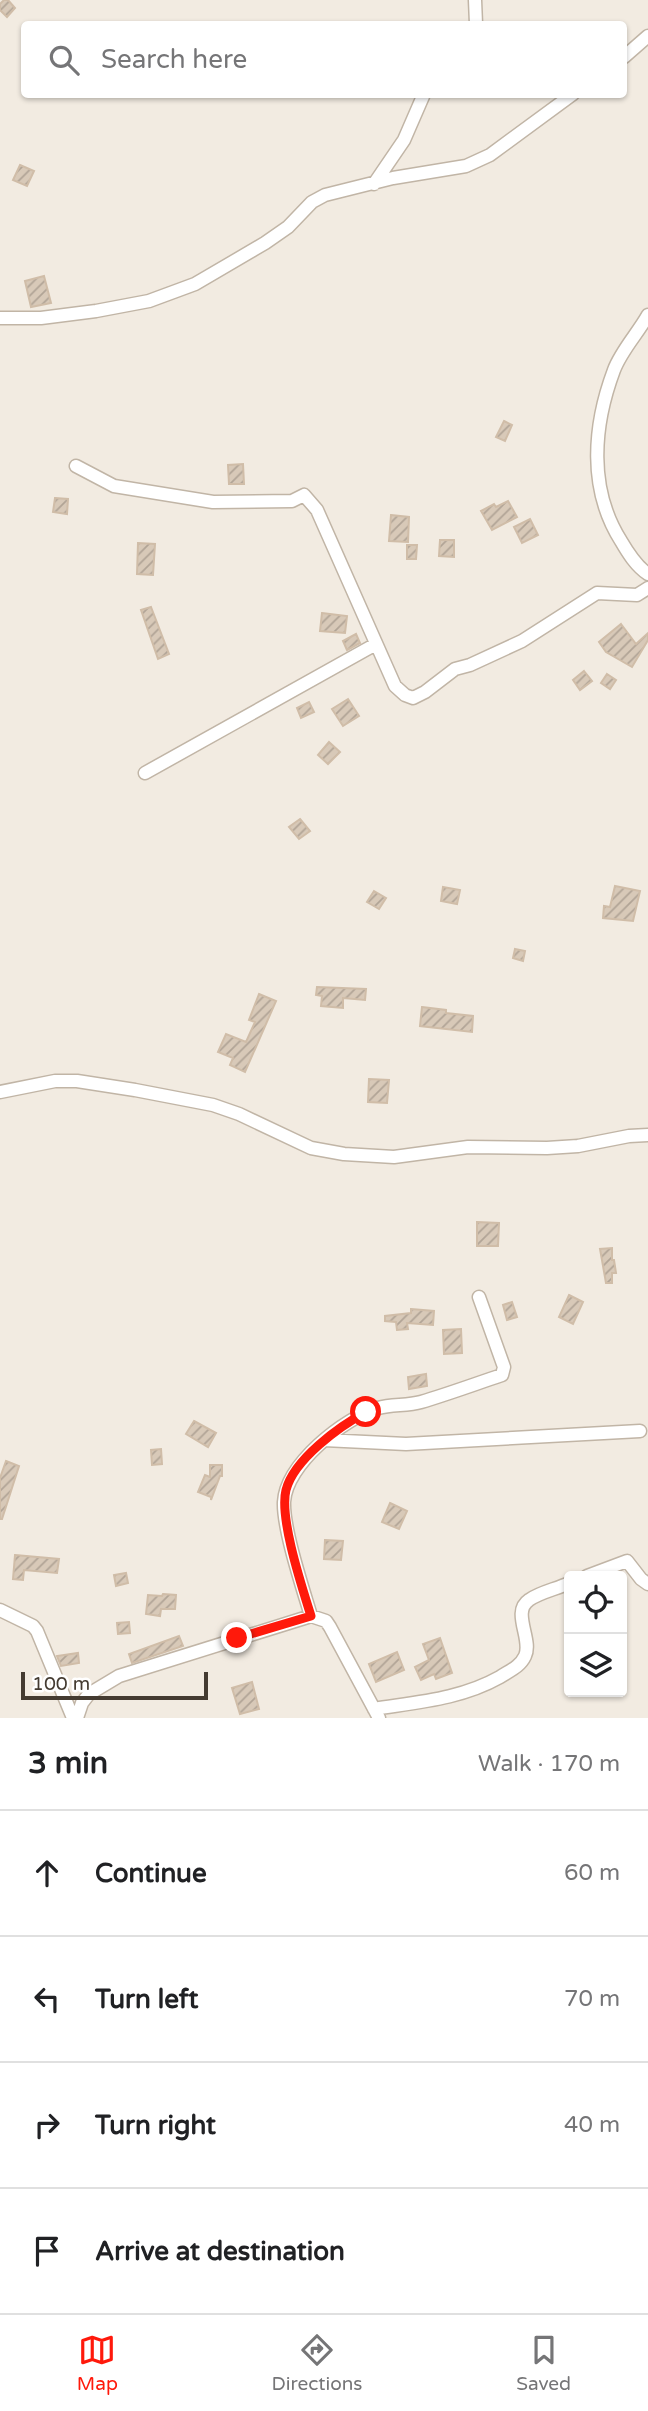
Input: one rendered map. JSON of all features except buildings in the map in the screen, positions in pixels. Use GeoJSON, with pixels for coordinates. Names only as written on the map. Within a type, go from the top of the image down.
{"type":"FeatureCollection","features":[{"type":"Feature","properties":{"kind":"street"},"geometry":{"type":"LineString","coordinates":[[475,0],[476,21]]}},
{"type":"Feature","properties":{"kind":"street"},"geometry":{"type":"LineString","coordinates":[[627,54],[648,36]]}},
{"type":"Feature","properties":{"kind":"street"},"geometry":{"type":"LineString","coordinates":[[374,184],[404,140],[422,98]]}},
{"type":"Feature","properties":{"kind":"street"},"geometry":{"type":"LineString","coordinates":[[0,318],[41,318],[96,312],[149,301],[195,284],[235,262],[288,227],[312,202],[325,195],[393,178],[455,169],[478,161],[568,98]]}},
{"type":"Feature","properties":{"kind":"street"},"geometry":{"type":"LineString","coordinates":[[648,315],[615,368],[597,431],[597,461],[602,501],[610,524],[628,552],[648,574]]}},
{"type":"Feature","properties":{"kind":"street"},"geometry":{"type":"LineString","coordinates":[[76,466],[114,486],[213,502],[292,501],[304,495],[317,510],[395,686],[413,698],[455,669],[470,666],[522,641],[597,593],[637,595],[648,588]]}},
{"type":"Feature","properties":{"kind":"street"},"geometry":{"type":"LineString","coordinates":[[145,773],[376,644]]}},
{"type":"Feature","properties":{"kind":"street"},"geometry":{"type":"LineString","coordinates":[[0,1092],[55,1081],[77,1081],[213,1104],[311,1148],[344,1154],[394,1157],[468,1147],[578,1146],[648,1135]]}},
{"type":"Feature","properties":{"kind":"street"},"geometry":{"type":"LineString","coordinates":[[311,1616],[284,1504],[286,1488],[292,1476],[324,1440],[345,1423],[366,1412],[418,1402],[502,1375],[504,1367],[479,1297]]}},
{"type":"Feature","properties":{"kind":"street"},"geometry":{"type":"LineString","coordinates":[[324,1440],[407,1444],[639,1431]]}},
{"type":"Feature","properties":{"kind":"street"},"geometry":{"type":"LineString","coordinates":[[601,1571],[627,1562],[648,1584]]}},
{"type":"Feature","properties":{"kind":"street"},"geometry":{"type":"LineString","coordinates":[[75,1718],[89,1694],[120,1676],[311,1616],[326,1621],[377,1713],[471,1691],[515,1668],[527,1651],[528,1642],[522,1613],[524,1605],[530,1599],[564,1585]]}},
{"type":"Feature","properties":{"kind":"street"},"geometry":{"type":"LineString","coordinates":[[0,1610],[33,1626],[37,1631],[75,1718]]}},
{"type":"Feature","properties":{"kind":"route"},"geometry":{"type":"LineString","coordinates":[[237,1638],[311,1616],[290,1535],[284,1504],[286,1488],[292,1476],[324,1440],[345,1423],[366,1412]]}}]}
